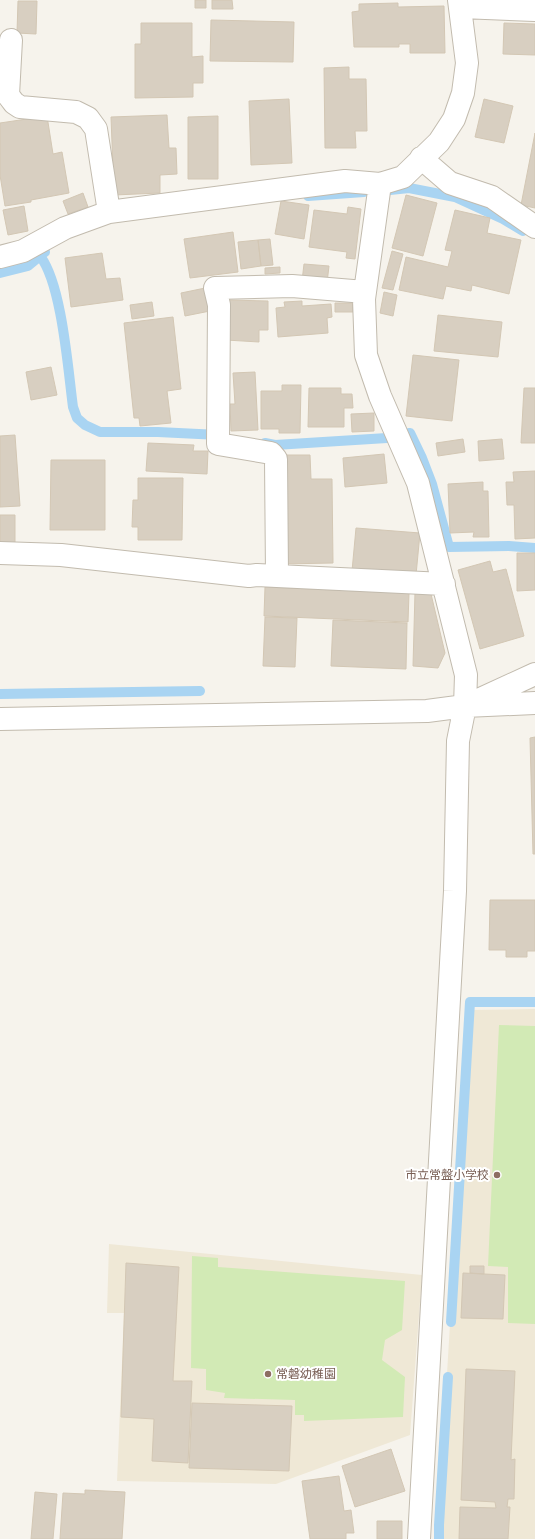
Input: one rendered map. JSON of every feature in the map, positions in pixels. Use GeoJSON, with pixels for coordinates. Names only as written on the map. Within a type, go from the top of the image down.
{"type":"FeatureCollection","features":[{"type":"Feature","properties":{"kind":"street"},"geometry":{"type":"LineString","coordinates":[[0,257],[23,251],[65,228],[109,212],[345,181],[380,184],[403,177],[439,142],[454,119],[463,93],[467,63],[460,4],[535,10]]}},
{"type":"Feature","properties":{"kind":"street"},"geometry":{"type":"LineString","coordinates":[[11,40],[8,95],[20,107],[76,112],[88,118],[96,129],[109,212]]}},
{"type":"Feature","properties":{"kind":"street"},"geometry":{"type":"LineString","coordinates":[[422,158],[450,183],[492,197],[535,227]]}},
{"type":"Feature","properties":{"kind":"street"},"geometry":{"type":"LineString","coordinates":[[380,184],[364,299],[366,355],[380,396],[418,483],[466,675],[466,706],[458,741],[455,891],[419,1539]]}},
{"type":"Feature","properties":{"kind":"street"},"geometry":{"type":"LineString","coordinates":[[277,576],[276,459],[271,453],[218,444],[219,305],[215,288],[292,286],[365,292]]}},
{"type":"Feature","properties":{"kind":"street"},"geometry":{"type":"LineString","coordinates":[[0,553],[61,555],[249,576],[257,575],[444,584]]}},
{"type":"Feature","properties":{"kind":"street"},"geometry":{"type":"LineString","coordinates":[[466,706],[535,674]]}},
{"type":"Feature","properties":{"kind":"street"},"geometry":{"type":"LineString","coordinates":[[0,719],[427,711],[466,706],[535,703]]}},
{"type":"Feature","properties":{"kind":"shaded area","name":"市立常盤小学校"},"geometry":{"type":"Polygon","coordinates":[[[535,1009],[535,1539],[437,1539],[469,1010],[535,1009]]]}},
{"type":"Feature","properties":{"kind":"shaded area","name":"常磐幼稚園"},"geometry":{"type":"Polygon","coordinates":[[[109,1244],[422,1275],[410,1435],[276,1484],[117,1481],[124,1313],[107,1313],[109,1244]]]}},
{"type":"Feature","properties":{"kind":"green space"},"geometry":{"type":"Polygon","coordinates":[[[499,1025],[535,1026],[535,1324],[508,1323],[508,1267],[488,1266],[499,1025]]]}},
{"type":"Feature","properties":{"kind":"green space"},"geometry":{"type":"Polygon","coordinates":[[[192,1256],[218,1258],[218,1267],[405,1281],[402,1330],[385,1340],[382,1360],[405,1377],[403,1417],[304,1421],[304,1415],[295,1415],[295,1400],[224,1398],[225,1393],[206,1390],[206,1369],[191,1368],[192,1256]]]}},
{"type":"Feature","properties":{"kind":"building"},"geometry":{"type":"Polygon","coordinates":[[[195,0],[206,0],[206,8],[195,8],[195,0]]]}},
{"type":"Feature","properties":{"kind":"building"},"geometry":{"type":"Polygon","coordinates":[[[212,0],[232,0],[233,9],[212,9],[212,0]]]}},
{"type":"Feature","properties":{"kind":"building"},"geometry":{"type":"Polygon","coordinates":[[[18,1],[37,1],[36,34],[17,33],[18,1]]]}},
{"type":"Feature","properties":{"kind":"building"},"geometry":{"type":"Polygon","coordinates":[[[398,3],[398,7],[444,6],[445,53],[410,53],[410,44],[399,44],[399,47],[354,47],[352,12],[359,11],[359,4],[398,3]]]}},
{"type":"Feature","properties":{"kind":"building"},"geometry":{"type":"Polygon","coordinates":[[[211,20],[294,22],[293,62],[210,61],[211,20]]]}},
{"type":"Feature","properties":{"kind":"building"},"geometry":{"type":"Polygon","coordinates":[[[141,23],[192,23],[192,57],[203,56],[203,83],[193,83],[193,97],[135,98],[135,44],[141,44],[141,23]]]}},
{"type":"Feature","properties":{"kind":"building"},"geometry":{"type":"Polygon","coordinates":[[[504,23],[535,24],[535,55],[503,54],[504,23]]]}},
{"type":"Feature","properties":{"kind":"building"},"geometry":{"type":"Polygon","coordinates":[[[349,67],[349,79],[366,79],[367,131],[355,131],[356,148],[325,148],[324,68],[349,67]]]}},
{"type":"Feature","properties":{"kind":"building"},"geometry":{"type":"Polygon","coordinates":[[[289,99],[292,163],[251,165],[249,101],[289,99]]]}},
{"type":"Feature","properties":{"kind":"building"},"geometry":{"type":"Polygon","coordinates":[[[484,99],[513,106],[504,143],[475,137],[484,99]]]}},
{"type":"Feature","properties":{"kind":"building"},"geometry":{"type":"Polygon","coordinates":[[[167,115],[169,148],[176,148],[177,174],[160,175],[160,193],[114,195],[111,117],[167,115]]]}},
{"type":"Feature","properties":{"kind":"building"},"geometry":{"type":"Polygon","coordinates":[[[47,116],[53,154],[62,152],[69,193],[31,200],[31,202],[5,206],[0,175],[0,123],[47,116]]]}},
{"type":"Feature","properties":{"kind":"building"},"geometry":{"type":"Polygon","coordinates":[[[218,116],[218,179],[188,179],[188,117],[218,116]]]}},
{"type":"Feature","properties":{"kind":"building"},"geometry":{"type":"Polygon","coordinates":[[[535,133],[535,208],[521,205],[535,133]]]}},
{"type":"Feature","properties":{"kind":"building"},"geometry":{"type":"Polygon","coordinates":[[[83,193],[88,207],[68,214],[63,201],[83,193]]]}},
{"type":"Feature","properties":{"kind":"building"},"geometry":{"type":"Polygon","coordinates":[[[406,195],[437,203],[423,256],[392,248],[406,195]]]}},
{"type":"Feature","properties":{"kind":"building"},"geometry":{"type":"Polygon","coordinates":[[[281,201],[309,205],[304,239],[275,234],[281,201]]]}},
{"type":"Feature","properties":{"kind":"building"},"geometry":{"type":"Polygon","coordinates":[[[24,206],[28,231],[8,235],[3,210],[24,206]]]}},
{"type":"Feature","properties":{"kind":"building"},"geometry":{"type":"Polygon","coordinates":[[[348,207],[361,209],[355,259],[346,258],[347,252],[309,247],[314,210],[347,214],[348,207]]]}},
{"type":"Feature","properties":{"kind":"building"},"geometry":{"type":"Polygon","coordinates":[[[455,210],[490,218],[487,233],[521,240],[509,294],[472,285],[471,291],[446,286],[443,299],[399,290],[406,257],[448,267],[452,251],[445,250],[455,210]]]}},
{"type":"Feature","properties":{"kind":"building"},"geometry":{"type":"Polygon","coordinates":[[[233,232],[238,272],[190,278],[184,239],[233,232]]]}},
{"type":"Feature","properties":{"kind":"building"},"geometry":{"type":"Polygon","coordinates":[[[270,239],[273,265],[261,266],[258,240],[270,239]]]}},
{"type":"Feature","properties":{"kind":"building"},"geometry":{"type":"Polygon","coordinates":[[[258,240],[261,266],[241,269],[238,242],[258,240]]]}},
{"type":"Feature","properties":{"kind":"building"},"geometry":{"type":"Polygon","coordinates":[[[392,251],[403,254],[393,290],[382,288],[392,251]]]}},
{"type":"Feature","properties":{"kind":"building"},"geometry":{"type":"Polygon","coordinates":[[[102,253],[106,279],[120,278],[123,300],[71,307],[65,258],[102,253]]]}},
{"type":"Feature","properties":{"kind":"building"},"geometry":{"type":"Polygon","coordinates":[[[304,264],[329,266],[327,283],[302,281],[304,264]]]}},
{"type":"Feature","properties":{"kind":"building"},"geometry":{"type":"Polygon","coordinates":[[[280,267],[280,273],[265,274],[265,268],[280,267]]]}},
{"type":"Feature","properties":{"kind":"building"},"geometry":{"type":"Polygon","coordinates":[[[210,287],[215,310],[185,316],[181,293],[210,287]]]}},
{"type":"Feature","properties":{"kind":"building"},"geometry":{"type":"Polygon","coordinates":[[[384,292],[397,295],[393,316],[380,313],[384,292]]]}},
{"type":"Feature","properties":{"kind":"building"},"geometry":{"type":"Polygon","coordinates":[[[228,300],[268,301],[268,330],[259,330],[259,342],[226,340],[228,300]]]}},
{"type":"Feature","properties":{"kind":"building"},"geometry":{"type":"Polygon","coordinates":[[[302,301],[302,306],[331,304],[332,317],[327,318],[328,333],[278,337],[276,308],[285,307],[284,302],[302,301]]]}},
{"type":"Feature","properties":{"kind":"building"},"geometry":{"type":"Polygon","coordinates":[[[152,302],[154,316],[132,319],[130,305],[152,302]]]}},
{"type":"Feature","properties":{"kind":"building"},"geometry":{"type":"Polygon","coordinates":[[[335,303],[353,303],[353,312],[335,312],[335,303]]]}},
{"type":"Feature","properties":{"kind":"building"},"geometry":{"type":"Polygon","coordinates":[[[438,315],[502,322],[498,357],[434,351],[438,315]]]}},
{"type":"Feature","properties":{"kind":"building"},"geometry":{"type":"Polygon","coordinates":[[[173,317],[181,389],[167,391],[171,423],[140,426],[139,418],[134,418],[124,323],[173,317]]]}},
{"type":"Feature","properties":{"kind":"building"},"geometry":{"type":"Polygon","coordinates":[[[413,355],[459,360],[452,421],[406,416],[413,355]]]}},
{"type":"Feature","properties":{"kind":"building"},"geometry":{"type":"Polygon","coordinates":[[[51,367],[57,395],[31,400],[26,372],[51,367]]]}},
{"type":"Feature","properties":{"kind":"building"},"geometry":{"type":"Polygon","coordinates":[[[255,372],[258,430],[231,431],[230,404],[235,404],[233,373],[255,372]]]}},
{"type":"Feature","properties":{"kind":"building"},"geometry":{"type":"Polygon","coordinates":[[[282,385],[301,385],[300,433],[279,433],[279,429],[261,429],[261,391],[282,391],[282,385]]]}},
{"type":"Feature","properties":{"kind":"building"},"geometry":{"type":"Polygon","coordinates":[[[309,388],[341,388],[341,394],[352,394],[353,408],[344,408],[344,427],[308,427],[309,388]]]}},
{"type":"Feature","properties":{"kind":"building"},"geometry":{"type":"Polygon","coordinates":[[[524,388],[535,388],[535,443],[521,443],[524,388]]]}},
{"type":"Feature","properties":{"kind":"building"},"geometry":{"type":"Polygon","coordinates":[[[374,413],[374,431],[352,432],[351,414],[374,413]]]}},
{"type":"Feature","properties":{"kind":"building"},"geometry":{"type":"Polygon","coordinates":[[[15,435],[20,506],[0,507],[0,436],[15,435]]]}},
{"type":"Feature","properties":{"kind":"building"},"geometry":{"type":"Polygon","coordinates":[[[463,439],[465,452],[438,456],[436,443],[463,439]]]}},
{"type":"Feature","properties":{"kind":"building"},"geometry":{"type":"Polygon","coordinates":[[[502,439],[504,459],[479,461],[478,441],[502,439]]]}},
{"type":"Feature","properties":{"kind":"building"},"geometry":{"type":"Polygon","coordinates":[[[148,443],[194,445],[193,451],[208,451],[207,474],[146,471],[148,443]]]}},
{"type":"Feature","properties":{"kind":"building"},"geometry":{"type":"Polygon","coordinates":[[[384,454],[387,483],[345,487],[343,458],[384,454]]]}},
{"type":"Feature","properties":{"kind":"building"},"geometry":{"type":"Polygon","coordinates":[[[281,455],[310,455],[311,479],[332,479],[333,563],[282,564],[281,455]]]}},
{"type":"Feature","properties":{"kind":"building"},"geometry":{"type":"Polygon","coordinates":[[[51,460],[105,460],[105,530],[50,530],[51,460]]]}},
{"type":"Feature","properties":{"kind":"building"},"geometry":{"type":"Polygon","coordinates":[[[535,471],[535,538],[515,539],[514,505],[507,505],[506,482],[514,482],[513,472],[535,471]]]}},
{"type":"Feature","properties":{"kind":"building"},"geometry":{"type":"Polygon","coordinates":[[[138,478],[183,478],[182,540],[138,540],[138,527],[132,527],[133,500],[138,500],[138,478]]]}},
{"type":"Feature","properties":{"kind":"building"},"geometry":{"type":"Polygon","coordinates":[[[483,482],[483,491],[488,491],[489,537],[473,537],[474,532],[450,533],[448,484],[483,482]]]}},
{"type":"Feature","properties":{"kind":"building"},"geometry":{"type":"Polygon","coordinates":[[[0,515],[15,515],[15,543],[0,543],[0,515]]]}},
{"type":"Feature","properties":{"kind":"building"},"geometry":{"type":"Polygon","coordinates":[[[356,528],[420,533],[416,575],[352,571],[356,528]]]}},
{"type":"Feature","properties":{"kind":"building"},"geometry":{"type":"Polygon","coordinates":[[[517,553],[535,553],[535,590],[517,591],[517,553]]]}},
{"type":"Feature","properties":{"kind":"building"},"geometry":{"type":"Polygon","coordinates":[[[490,561],[493,572],[506,569],[524,636],[480,649],[458,570],[490,561]]]}},
{"type":"Feature","properties":{"kind":"building"},"geometry":{"type":"Polygon","coordinates":[[[265,587],[409,593],[408,622],[264,616],[265,587]]]}},
{"type":"Feature","properties":{"kind":"building"},"geometry":{"type":"Polygon","coordinates":[[[415,592],[431,594],[445,653],[438,668],[413,666],[415,592]]]}},
{"type":"Feature","properties":{"kind":"building"},"geometry":{"type":"Polygon","coordinates":[[[265,617],[297,618],[295,667],[263,666],[265,617]]]}},
{"type":"Feature","properties":{"kind":"building"},"geometry":{"type":"Polygon","coordinates":[[[333,620],[407,623],[406,669],[331,666],[333,620]]]}},
{"type":"Feature","properties":{"kind":"building"},"geometry":{"type":"Polygon","coordinates":[[[535,737],[535,854],[533,854],[530,738],[535,737]]]}},
{"type":"Feature","properties":{"kind":"building"},"geometry":{"type":"Polygon","coordinates":[[[490,900],[535,900],[535,951],[527,951],[527,957],[506,957],[506,950],[489,950],[490,900]]]}},
{"type":"Feature","properties":{"kind":"building"},"geometry":{"type":"Polygon","coordinates":[[[126,1263],[179,1267],[173,1381],[192,1381],[188,1463],[152,1461],[154,1419],[121,1417],[126,1263]]]}},
{"type":"Feature","properties":{"kind":"building"},"geometry":{"type":"Polygon","coordinates":[[[470,1266],[484,1266],[484,1274],[470,1273],[470,1266]]]}},
{"type":"Feature","properties":{"kind":"building"},"geometry":{"type":"Polygon","coordinates":[[[463,1273],[505,1275],[503,1319],[461,1318],[463,1273]]]}},
{"type":"Feature","properties":{"kind":"building"},"geometry":{"type":"Polygon","coordinates":[[[466,1369],[515,1371],[511,1460],[515,1459],[514,1499],[508,1499],[507,1507],[510,1507],[508,1539],[459,1539],[460,1507],[496,1508],[495,1502],[461,1500],[466,1369]]]}},
{"type":"Feature","properties":{"kind":"building"},"geometry":{"type":"Polygon","coordinates":[[[192,1403],[292,1406],[289,1471],[189,1468],[192,1403]]]}},
{"type":"Feature","properties":{"kind":"building"},"geometry":{"type":"Polygon","coordinates":[[[391,1449],[405,1491],[355,1507],[342,1466],[391,1449]]]}},
{"type":"Feature","properties":{"kind":"building"},"geometry":{"type":"Polygon","coordinates":[[[339,1476],[344,1511],[351,1510],[354,1533],[346,1533],[346,1539],[310,1539],[302,1481],[339,1476]]]}},
{"type":"Feature","properties":{"kind":"building"},"geometry":{"type":"Polygon","coordinates":[[[85,1490],[125,1492],[122,1539],[60,1539],[63,1493],[85,1494],[85,1490]]]}},
{"type":"Feature","properties":{"kind":"building"},"geometry":{"type":"Polygon","coordinates":[[[35,1492],[57,1494],[53,1539],[31,1539],[35,1492]]]}},
{"type":"Feature","properties":{"kind":"building"},"geometry":{"type":"Polygon","coordinates":[[[377,1521],[402,1521],[402,1539],[377,1539],[377,1521]]]}},
{"type":"Feature","properties":{"kind":"waterway"},"geometry":{"type":"LineString","coordinates":[[390,190],[409,188],[455,197],[503,219],[523,231]]}},
{"type":"Feature","properties":{"kind":"waterway"},"geometry":{"type":"LineString","coordinates":[[308,196],[364,192]]}},
{"type":"Feature","properties":{"kind":"waterway"},"geometry":{"type":"LineString","coordinates":[[0,273],[28,266],[45,252]]}},
{"type":"Feature","properties":{"kind":"waterway"},"geometry":{"type":"LineString","coordinates":[[40,256],[48,269],[59,306],[73,407],[77,418],[85,425],[100,432],[158,432],[219,435]]}},
{"type":"Feature","properties":{"kind":"waterway"},"geometry":{"type":"LineString","coordinates":[[265,443],[275,445],[387,438],[410,433],[432,484],[449,547],[509,546],[535,548]]}},
{"type":"Feature","properties":{"kind":"waterway"},"geometry":{"type":"LineString","coordinates":[[0,694],[200,691]]}},
{"type":"Feature","properties":{"kind":"waterway"},"geometry":{"type":"LineString","coordinates":[[451,1322],[470,1002],[535,1002]]}},
{"type":"Feature","properties":{"kind":"waterway"},"geometry":{"type":"LineString","coordinates":[[439,1539],[448,1377]]}},
{"type":"Feature","properties":{"kind":"place","name":"市立常盤小学校"},"geometry":{"type":"Point","coordinates":[497,1175]}},
{"type":"Feature","properties":{"kind":"place","name":"常磐幼稚園"},"geometry":{"type":"Point","coordinates":[268,1374]}}]}
